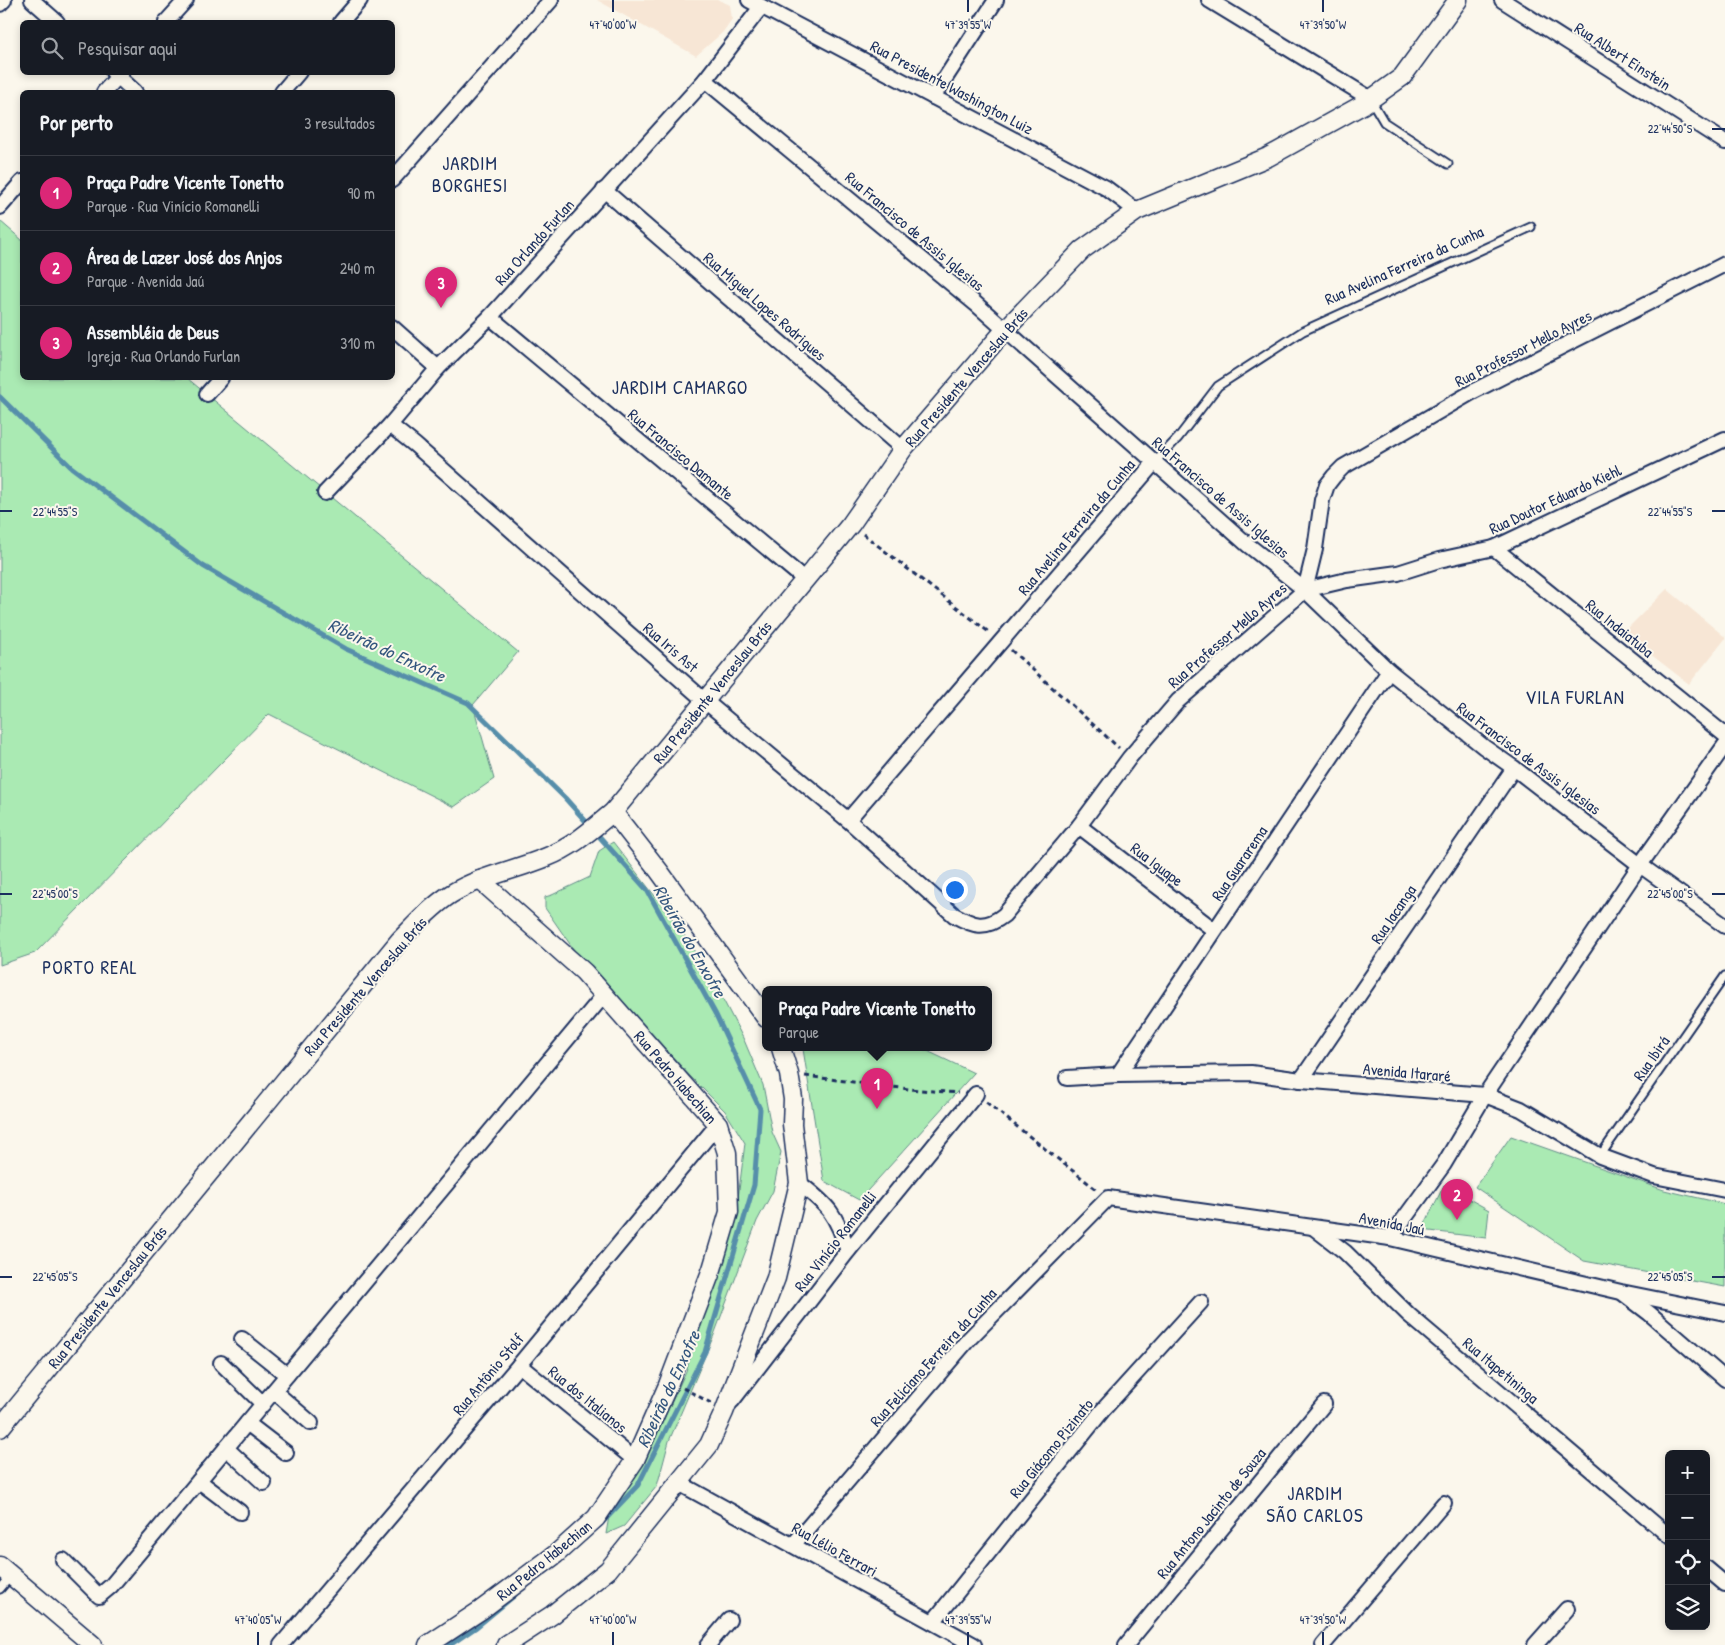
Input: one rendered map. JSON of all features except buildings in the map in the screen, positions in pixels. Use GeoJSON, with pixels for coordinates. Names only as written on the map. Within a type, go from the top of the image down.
{"type":"FeatureCollection","features":[{"type":"Feature","properties":{"kind":"street"},"geometry":{"type":"LineString","coordinates":[[0,4],[4,0]]}},
{"type":"Feature","properties":{"kind":"street"},"geometry":{"type":"LineString","coordinates":[[32,0],[55,20]]}},
{"type":"Feature","properties":{"kind":"street"},"geometry":{"type":"LineString","coordinates":[[168,20],[186,0]]}},
{"type":"Feature","properties":{"kind":"street"},"geometry":{"type":"LineString","coordinates":[[343,20],[360,0]]}},
{"type":"Feature","properties":{"kind":"street"},"geometry":{"type":"LineString","coordinates":[[395,177],[552,0]]}},
{"type":"Feature","properties":{"kind":"street","name":"Rua Presidente Washington Luiz"},"geometry":{"type":"LineString","coordinates":[[749,0],[1106,188],[1137,211]]}},
{"type":"Feature","properties":{"kind":"street"},"geometry":{"type":"LineString","coordinates":[[933,97],[996,0]]}},
{"type":"Feature","properties":{"kind":"street"},"geometry":{"type":"LineString","coordinates":[[1209,0],[1371,99]]}},
{"type":"Feature","properties":{"kind":"street","name":"Rua Presidente Venceslau Brás"},"geometry":{"type":"LineString","coordinates":[[0,1428],[400,940],[430,910],[452,894],[480,880],[548,857],[578,841],[606,818],[851,524],[903,449],[1005,330],[1082,250],[1137,211],[1268,157],[1371,99],[1402,77],[1458,0]]}},
{"type":"Feature","properties":{"kind":"street","name":"Rua Albert Einstein"},"geometry":{"type":"LineString","coordinates":[[1502,0],[1725,142]]}},
{"type":"Feature","properties":{"kind":"street","name":"Rua Orlando Furlan"},"geometry":{"type":"LineString","coordinates":[[325,493],[390,424],[438,368],[490,317],[705,80],[762,7]]}},
{"type":"Feature","properties":{"kind":"street"},"geometry":{"type":"LineString","coordinates":[[106,90],[117,75]]}},
{"type":"Feature","properties":{"kind":"street"},"geometry":{"type":"LineString","coordinates":[[119,75],[133,90]]}},
{"type":"Feature","properties":{"kind":"street"},"geometry":{"type":"LineString","coordinates":[[284,90],[296,75]]}},
{"type":"Feature","properties":{"kind":"street","name":"Rua Francisco de Assis Iglesias"},"geometry":{"type":"LineString","coordinates":[[705,80],[976,304],[1248,545],[1305,590],[1389,671],[1484,748],[1514,768],[1640,865],[1725,926]]}},
{"type":"Feature","properties":{"kind":"street"},"geometry":{"type":"LineString","coordinates":[[0,207],[20,184]]}},
{"type":"Feature","properties":{"kind":"street","name":"Rua Miguel Lopes Rodrigues"},"geometry":{"type":"LineString","coordinates":[[604,190],[903,449]]}},
{"type":"Feature","properties":{"kind":"street","name":"Rua Professor Mello Ayres"},"geometry":{"type":"LineString","coordinates":[[980,926],[994,922],[1004,915],[1079,826],[1130,757],[1178,701],[1305,590],[1315,548],[1322,500],[1327,485],[1343,467],[1474,392],[1725,264]]}},
{"type":"Feature","properties":{"kind":"street","name":"Rua Francisco Damante"},"geometry":{"type":"LineString","coordinates":[[490,317],[804,579]]}},
{"type":"Feature","properties":{"kind":"street"},"geometry":{"type":"LineString","coordinates":[[395,330],[438,368]]}},
{"type":"Feature","properties":{"kind":"street"},"geometry":{"type":"LineString","coordinates":[[207,394],[219,380]]}},
{"type":"Feature","properties":{"kind":"street","name":"Rua Iris Ast"},"geometry":{"type":"LineString","coordinates":[[390,424],[705,701],[848,820],[954,915],[968,923],[980,926]]}},
{"type":"Feature","properties":{"kind":"street","name":"Rua Doutor Eduardo Kiehl"},"geometry":{"type":"LineString","coordinates":[[1305,590],[1348,580],[1398,573],[1439,560],[1494,548],[1725,438]]}},
{"type":"Feature","properties":{"kind":"street","name":"Rua Avelina Ferreira da Cunha"},"geometry":{"type":"LineString","coordinates":[[848,820],[1154,463]]}},
{"type":"Feature","properties":{"kind":"street","name":"Rua Indaiatuba"},"geometry":{"type":"LineString","coordinates":[[1494,548],[1725,735]]}},
{"type":"Feature","properties":{"kind":"street","name":"Rua Guararema"},"geometry":{"type":"LineString","coordinates":[[1118,1074],[1389,671]]}},
{"type":"Feature","properties":{"kind":"street"},"geometry":{"type":"LineString","coordinates":[[1390,1238],[1444,1164],[1485,1096],[1640,865],[1725,745]]}},
{"type":"Feature","properties":{"kind":"street","name":"Rua Iacanga"},"geometry":{"type":"LineString","coordinates":[[1301,1080],[1514,768]]}},
{"type":"Feature","properties":{"kind":"street"},"geometry":{"type":"LineString","coordinates":[[606,818],[671,886],[762,1012]]}},
{"type":"Feature","properties":{"kind":"street","name":"Rua Iguape"},"geometry":{"type":"LineString","coordinates":[[1079,826],[1214,930]]}},
{"type":"Feature","properties":{"kind":"street","name":"Rua Pedro Habechian"},"geometry":{"type":"LineString","coordinates":[[428,1645],[481,1610],[556,1554],[596,1518],[635,1460],[668,1385],[712,1269],[729,1212],[728,1153],[718,1124],[584,972],[480,880]]}},
{"type":"Feature","properties":{"kind":"street"},"geometry":{"type":"LineString","coordinates":[[63,1560],[98,1596],[111,1586],[604,995]]}},
{"type":"Feature","properties":{"kind":"street"},"geometry":{"type":"LineString","coordinates":[[506,1645],[552,1615],[608,1570],[709,1445],[724,1412],[776,1278],[799,1183],[792,1124],[793,1099],[789,1074],[782,1051]]}},
{"type":"Feature","properties":{"kind":"street","name":"Avenida Itararé"},"geometry":{"type":"LineString","coordinates":[[1067,1078],[1118,1074],[1251,1074],[1485,1096],[1521,1109],[1600,1156],[1654,1176],[1725,1190]]}},
{"type":"Feature","properties":{"kind":"street","name":"Rua Vinício Romanelli"},"geometry":{"type":"LineString","coordinates":[[724,1412],[848,1251],[976,1094]]}},
{"type":"Feature","properties":{"kind":"street","name":"Rua Antônio Stolf"},"geometry":{"type":"LineString","coordinates":[[281,1645],[519,1365],[718,1124]]}},
{"type":"Feature","properties":{"kind":"street"},"geometry":{"type":"LineString","coordinates":[[799,1183],[833,1214],[840,1227],[848,1251]]}},
{"type":"Feature","properties":{"kind":"street","name":"Avenida Jaú"},"geometry":{"type":"LineString","coordinates":[[1108,1198],[1390,1238],[1621,1292],[1725,1313]]}},
{"type":"Feature","properties":{"kind":"street","name":"Rua Feliciano Ferreira da Cunha"},"geometry":{"type":"LineString","coordinates":[[793,1546],[967,1341],[1108,1198]]}},
{"type":"Feature","properties":{"kind":"street","name":"Rua Itapetininga"},"geometry":{"type":"LineString","coordinates":[[1314,1228],[1345,1252],[1409,1315],[1665,1533]]}},
{"type":"Feature","properties":{"kind":"street"},"geometry":{"type":"LineString","coordinates":[[1621,1292],[1649,1313],[1725,1379]]}},
{"type":"Feature","properties":{"kind":"street","name":"Rua Giácomo Pizinato"},"geometry":{"type":"LineString","coordinates":[[933,1622],[1102,1411],[1201,1302]]}},
{"type":"Feature","properties":{"kind":"street"},"geometry":{"type":"LineString","coordinates":[[242,1339],[287,1375]]}},
{"type":"Feature","properties":{"kind":"street"},"geometry":{"type":"LineString","coordinates":[[221,1363],[263,1404]]}},
{"type":"Feature","properties":{"kind":"street","name":"Rua dos Italianos"},"geometry":{"type":"LineString","coordinates":[[519,1365],[635,1460]]}},
{"type":"Feature","properties":{"kind":"street"},"geometry":{"type":"LineString","coordinates":[[274,1391],[311,1423]]}},
{"type":"Feature","properties":{"kind":"street","name":"Rua Antono Jacinto de Souza"},"geometry":{"type":"LineString","coordinates":[[1126,1645],[1324,1404]]}},
{"type":"Feature","properties":{"kind":"street"},"geometry":{"type":"LineString","coordinates":[[247,1423],[286,1453]]}},
{"type":"Feature","properties":{"kind":"street"},"geometry":{"type":"LineString","coordinates":[[226,1448],[264,1483]]}},
{"type":"Feature","properties":{"kind":"street"},"geometry":{"type":"LineString","coordinates":[[199,1481],[240,1512]]}},
{"type":"Feature","properties":{"kind":"street","name":"Rua Lélio Ferrari"},"geometry":{"type":"LineString","coordinates":[[680,1483],[974,1645]]}},
{"type":"Feature","properties":{"kind":"street"},"geometry":{"type":"LineString","coordinates":[[1323,1645],[1444,1503]]}},
{"type":"Feature","properties":{"kind":"street"},"geometry":{"type":"LineString","coordinates":[[6,1571],[93,1645]]}},
{"type":"Feature","properties":{"kind":"street"},"geometry":{"type":"LineString","coordinates":[[1710,1571],[1725,1584]]}},
{"type":"Feature","properties":{"kind":"street"},"geometry":{"type":"LineString","coordinates":[[1535,1645],[1567,1609]]}},
{"type":"Feature","properties":{"kind":"street"},"geometry":{"type":"LineString","coordinates":[[708,1645],[729,1620]]}},
{"type":"Feature","properties":{"kind":"lane"},"geometry":{"type":"LineString","coordinates":[[1371,99],[1384,122],[1448,164]]}},
{"type":"Feature","properties":{"kind":"lane","name":"Rua Avelina Ferreira da Cunha"},"geometry":{"type":"LineString","coordinates":[[1154,463],[1178,438],[1218,386],[1303,331],[1531,227]]}},
{"type":"Feature","properties":{"kind":"lane","name":"Rua Ibirá"},"geometry":{"type":"LineString","coordinates":[[1600,1156],[1725,976]]}},
{"type":"Feature","properties":{"kind":"lane"},"geometry":{"type":"LineString","coordinates":[[0,1589],[6,1571]]}},
{"type":"Feature","properties":{"kind":"shaded area"},"geometry":{"type":"Polygon","coordinates":[[[597,0],[719,0],[730,5],[732,19],[723,32],[696,56],[597,0]]]}},
{"type":"Feature","properties":{"kind":"shaded area"},"geometry":{"type":"Polygon","coordinates":[[[1667,589],[1725,637],[1689,684],[1623,633],[1667,589]]]}},
{"type":"Feature","properties":{"kind":"green space"},"geometry":{"type":"Polygon","coordinates":[[[0,221],[20,238],[20,380],[189,380],[518,652],[473,705],[494,779],[454,807],[269,714],[35,953],[0,965],[0,221]]]}},
{"type":"Feature","properties":{"kind":"green space"},"geometry":{"type":"Polygon","coordinates":[[[613,842],[679,927],[715,984],[744,1040],[763,1085],[772,1132],[781,1152],[773,1191],[757,1221],[714,1335],[669,1441],[657,1486],[624,1526],[606,1534],[611,1504],[639,1465],[662,1423],[686,1371],[715,1273],[736,1214],[745,1143],[725,1111],[689,1075],[597,972],[583,963],[545,908],[545,897],[590,877],[599,851],[613,842]]]}},
{"type":"Feature","properties":{"kind":"green space"},"geometry":{"type":"Polygon","coordinates":[[[803,1051],[927,1051],[974,1073],[859,1200],[824,1181],[803,1051]]]}},
{"type":"Feature","properties":{"kind":"green space"},"geometry":{"type":"Polygon","coordinates":[[[1511,1136],[1664,1190],[1725,1204],[1725,1287],[1584,1261],[1475,1187],[1511,1136]]]}},
{"type":"Feature","properties":{"kind":"green space"},"geometry":{"type":"Polygon","coordinates":[[[1444,1185],[1489,1210],[1486,1238],[1422,1230],[1444,1185]]]}},
{"type":"Feature","properties":{"kind":"waterway","name":"Ribeirão do Enxofre"},"geometry":{"type":"LineString","coordinates":[[0,397],[71,467],[203,566],[346,649],[468,703],[565,798],[647,890],[716,1015],[760,1109],[754,1185],[705,1352],[638,1485],[600,1525]]}},
{"type":"Feature","properties":{"kind":"waterway","name":"Ribeirão do Enxofre"},"geometry":{"type":"LineString","coordinates":[[450,1645],[475,1628],[515,1595]]}},
{"type":"Feature","properties":{"kind":"place","name":"Assembléia de Deus"},"geometry":{"type":"Point","coordinates":[441,308]}},
{"type":"Feature","properties":{"kind":"place","name":"Praça Padre Vicente Tonetto"},"geometry":{"type":"Point","coordinates":[877,1109]}},
{"type":"Feature","properties":{"kind":"place","name":"Área de Lazer José dos Anjos"},"geometry":{"type":"Point","coordinates":[1457,1220]}},
{"type":"Feature","properties":{"kind":"district","name":"JARDIM BORGHESI"},"geometry":{"type":"Point","coordinates":[470,174]}},
{"type":"Feature","properties":{"kind":"district","name":"JARDIM CAMARGO"},"geometry":{"type":"Point","coordinates":[680,387]}},
{"type":"Feature","properties":{"kind":"district","name":"VILA FURLAN"},"geometry":{"type":"Point","coordinates":[1575,697]}},
{"type":"Feature","properties":{"kind":"district","name":"PORTO REAL"},"geometry":{"type":"Point","coordinates":[90,967]}},
{"type":"Feature","properties":{"kind":"district","name":"JARDIM SÃO CARLOS"},"geometry":{"type":"Point","coordinates":[1315,1504]}}]}
